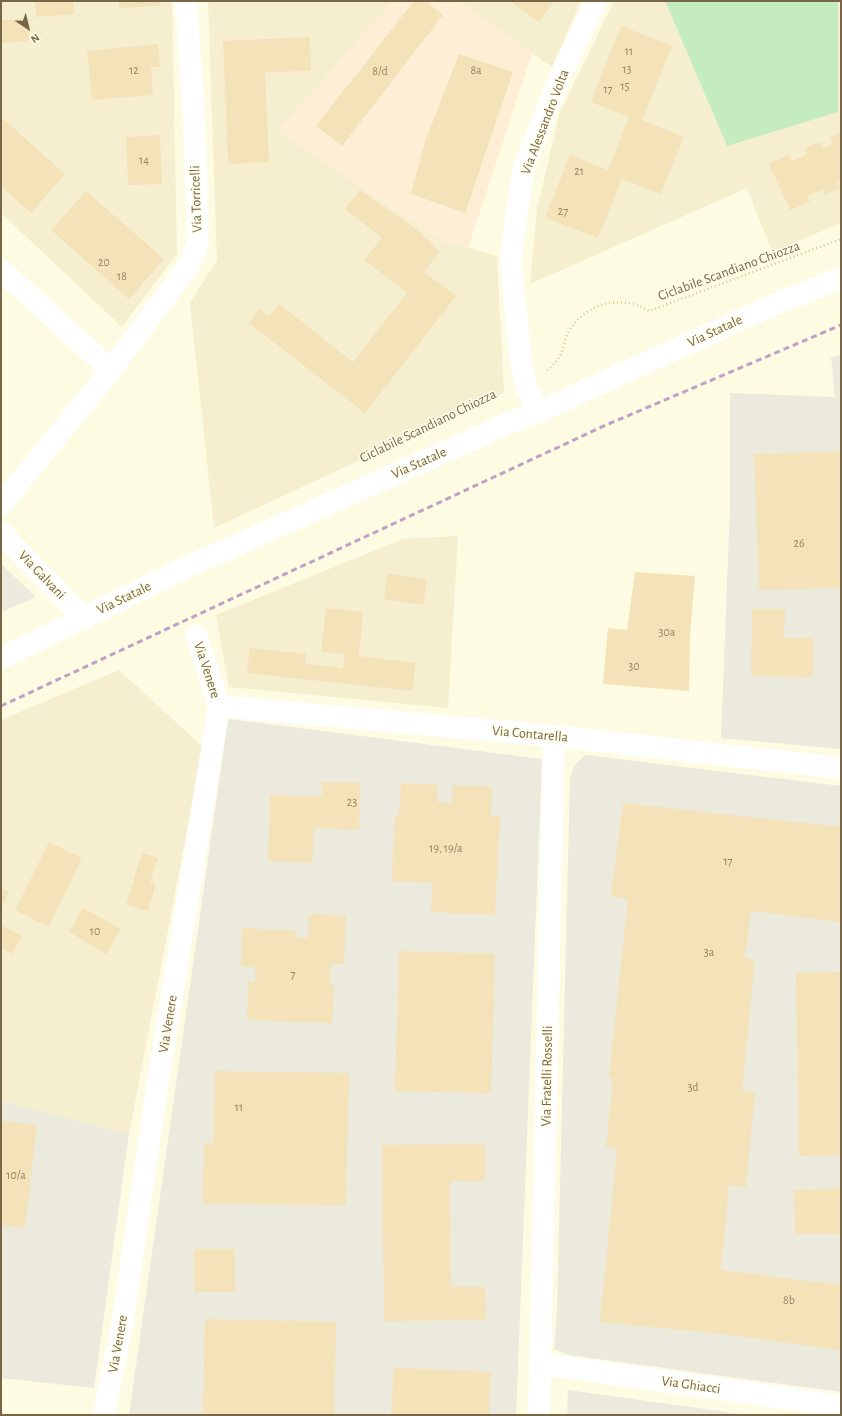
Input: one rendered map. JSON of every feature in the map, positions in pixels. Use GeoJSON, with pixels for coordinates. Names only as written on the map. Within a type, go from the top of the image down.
{"type":"FeatureCollection","features":[{"type":"Feature","properties":{"kind":"street","name":"Via Torricelli"},"geometry":{"type":"LineString","coordinates":[[1,504],[111,370],[189,265],[198,244],[194,118],[186,1]]}},
{"type":"Feature","properties":{"kind":"street","name":"Via Alessandro Volta"},"geometry":{"type":"LineString","coordinates":[[538,412],[527,389],[518,338],[511,257],[524,167],[559,79],[596,1]]}},
{"type":"Feature","properties":{"kind":"street"},"geometry":{"type":"LineString","coordinates":[[1,270],[111,370]]}},
{"type":"Feature","properties":{"kind":"street","name":"Via Statale"},"geometry":{"type":"LineString","coordinates":[[1,658],[183,569],[514,421],[538,412],[766,308],[841,278]]}},
{"type":"Feature","properties":{"kind":"street","name":"Via Galvani"},"geometry":{"type":"LineString","coordinates":[[1,532],[83,618]]}},
{"type":"Feature","properties":{"kind":"street","name":"Via Venere"},"geometry":{"type":"LineString","coordinates":[[104,1415],[122,1325],[157,1088],[219,706],[196,635]]}},
{"type":"Feature","properties":{"kind":"street","name":"Via Contarella"},"geometry":{"type":"LineString","coordinates":[[219,706],[554,736],[841,768]]}},
{"type":"Feature","properties":{"kind":"street","name":"Via Fratelli Rosselli"},"geometry":{"type":"LineString","coordinates":[[539,1415],[554,736]]}},
{"type":"Feature","properties":{"kind":"street","name":"Via Ghiacci"},"geometry":{"type":"LineString","coordinates":[[541,1364],[841,1406]]}},
{"type":"Feature","properties":{"kind":"path","name":"Ciclabile Scandiano Chiozza"},"geometry":{"type":"LineString","coordinates":[[527,389],[559,359],[569,332],[578,319],[596,305],[618,302],[641,306],[649,311],[841,239]]}},
{"type":"Feature","properties":{"kind":"shaded area"},"geometry":{"type":"Polygon","coordinates":[[[1,1],[172,1],[177,254],[122,327],[1,213],[1,1]]]}},
{"type":"Feature","properties":{"kind":"shaded area"},"geometry":{"type":"Polygon","coordinates":[[[208,1],[393,1],[278,131],[440,240],[497,256],[504,393],[214,528],[190,303],[217,260],[208,1]]]}},
{"type":"Feature","properties":{"kind":"shaded area"},"geometry":{"type":"Polygon","coordinates":[[[393,1],[458,1],[532,53],[468,248],[440,240],[278,131],[393,1]]]}},
{"type":"Feature","properties":{"kind":"shaded area"},"geometry":{"type":"Polygon","coordinates":[[[458,1],[581,1],[552,67],[458,1]]]}},
{"type":"Feature","properties":{"kind":"shaded area"},"geometry":{"type":"Polygon","coordinates":[[[614,1],[665,1],[727,146],[838,1],[841,1],[841,223],[772,252],[747,188],[530,284],[537,209],[559,115],[614,1]]]}},
{"type":"Feature","properties":{"kind":"shaded area"},"geometry":{"type":"Polygon","coordinates":[[[841,355],[841,749],[721,738],[730,507],[730,393],[835,397],[831,357],[841,355]]]}},
{"type":"Feature","properties":{"kind":"shaded area"},"geometry":{"type":"Polygon","coordinates":[[[458,536],[448,708],[229,687],[216,615],[403,539],[458,536]]]}},
{"type":"Feature","properties":{"kind":"shaded area"},"geometry":{"type":"Polygon","coordinates":[[[1,564],[36,597],[1,612],[1,564]]]}},
{"type":"Feature","properties":{"kind":"shaded area"},"geometry":{"type":"Polygon","coordinates":[[[119,670],[203,747],[129,1134],[1,1101],[1,720],[119,670]]]}},
{"type":"Feature","properties":{"kind":"shaded area"},"geometry":{"type":"Polygon","coordinates":[[[228,719],[542,759],[516,1415],[129,1415],[228,719]]]}},
{"type":"Feature","properties":{"kind":"shaded area"},"geometry":{"type":"Polygon","coordinates":[[[585,755],[841,786],[841,1392],[569,1355],[554,1349],[557,1311],[570,778],[574,766],[585,755]]]}},
{"type":"Feature","properties":{"kind":"shaded area"},"geometry":{"type":"Polygon","coordinates":[[[1,1101],[129,1134],[94,1388],[1,1378],[1,1101]]]}},
{"type":"Feature","properties":{"kind":"shaded area"},"geometry":{"type":"Polygon","coordinates":[[[568,1390],[748,1415],[567,1415],[568,1390]]]}},
{"type":"Feature","properties":{"kind":"green space"},"geometry":{"type":"Polygon","coordinates":[[[665,1],[838,1],[838,112],[727,146],[665,1]]]}},
{"type":"Feature","properties":{"kind":"building"},"geometry":{"type":"Polygon","coordinates":[[[35,1],[73,1],[74,14],[36,17],[35,1]]]}},
{"type":"Feature","properties":{"kind":"building"},"geometry":{"type":"Polygon","coordinates":[[[119,1],[159,1],[160,6],[119,8],[119,1]]]}},
{"type":"Feature","properties":{"kind":"building"},"geometry":{"type":"Polygon","coordinates":[[[414,1],[426,1],[443,15],[342,146],[316,126],[414,1]]]}},
{"type":"Feature","properties":{"kind":"building"},"geometry":{"type":"Polygon","coordinates":[[[510,1],[554,1],[539,22],[510,1]]]}},
{"type":"Feature","properties":{"kind":"building"},"geometry":{"type":"Polygon","coordinates":[[[29,19],[29,41],[1,43],[1,20],[29,19]]]}},
{"type":"Feature","properties":{"kind":"building"},"geometry":{"type":"Polygon","coordinates":[[[621,26],[672,46],[642,120],[684,137],[661,194],[622,179],[598,238],[545,218],[570,155],[608,170],[629,117],[591,102],[621,26]]]}},
{"type":"Feature","properties":{"kind":"building"},"geometry":{"type":"Polygon","coordinates":[[[310,37],[311,71],[265,72],[269,162],[228,164],[223,41],[310,37]]]}},
{"type":"Feature","properties":{"kind":"building"},"geometry":{"type":"Polygon","coordinates":[[[158,44],[160,67],[151,67],[153,95],[92,100],[87,51],[158,44]]]}},
{"type":"Feature","properties":{"kind":"building"},"geometry":{"type":"Polygon","coordinates":[[[459,54],[513,72],[465,213],[411,194],[426,139],[459,54]]]}},
{"type":"Feature","properties":{"kind":"building"},"geometry":{"type":"Polygon","coordinates":[[[1,117],[65,174],[31,213],[1,186],[1,117]]]}},
{"type":"Feature","properties":{"kind":"building"},"geometry":{"type":"Polygon","coordinates":[[[841,132],[841,180],[838,182],[840,188],[825,195],[823,189],[807,196],[810,202],[790,210],[769,164],[789,155],[792,161],[807,155],[805,148],[820,142],[823,148],[833,144],[830,137],[841,132]]]}},
{"type":"Feature","properties":{"kind":"building"},"geometry":{"type":"Polygon","coordinates":[[[160,135],[162,184],[128,185],[126,137],[160,135]]]}},
{"type":"Feature","properties":{"kind":"building"},"geometry":{"type":"Polygon","coordinates":[[[360,190],[419,231],[439,252],[424,272],[456,296],[365,413],[249,323],[260,309],[269,317],[279,304],[353,362],[407,293],[364,260],[382,238],[345,209],[360,190]]]}},
{"type":"Feature","properties":{"kind":"building"},"geometry":{"type":"Polygon","coordinates":[[[86,191],[164,259],[129,299],[51,230],[86,191]]]}},
{"type":"Feature","properties":{"kind":"building"},"geometry":{"type":"Polygon","coordinates":[[[841,451],[841,588],[759,590],[754,454],[841,451]]]}},
{"type":"Feature","properties":{"kind":"building"},"geometry":{"type":"Polygon","coordinates":[[[635,572],[695,576],[690,635],[689,691],[603,684],[608,628],[627,630],[635,572]]]}},
{"type":"Feature","properties":{"kind":"building"},"geometry":{"type":"Polygon","coordinates":[[[388,573],[427,580],[423,605],[384,599],[388,573]]]}},
{"type":"Feature","properties":{"kind":"building"},"geometry":{"type":"Polygon","coordinates":[[[326,608],[363,612],[359,656],[416,663],[412,691],[247,673],[250,648],[306,654],[305,664],[343,668],[345,654],[321,652],[326,608]]]}},
{"type":"Feature","properties":{"kind":"building"},"geometry":{"type":"Polygon","coordinates":[[[752,609],[785,609],[784,638],[813,638],[813,677],[751,676],[752,609]]]}},
{"type":"Feature","properties":{"kind":"building"},"geometry":{"type":"Polygon","coordinates":[[[322,782],[360,783],[359,830],[314,828],[312,863],[268,861],[270,795],[322,797],[322,782]]]}},
{"type":"Feature","properties":{"kind":"building"},"geometry":{"type":"Polygon","coordinates":[[[401,783],[438,785],[437,802],[452,803],[453,785],[492,787],[491,816],[500,816],[495,915],[431,912],[432,883],[392,881],[395,815],[399,815],[401,783]]]}},
{"type":"Feature","properties":{"kind":"building"},"geometry":{"type":"Polygon","coordinates":[[[623,803],[841,827],[841,922],[751,911],[745,958],[755,959],[742,1091],[755,1092],[746,1187],[729,1185],[721,1270],[841,1285],[841,1350],[714,1333],[600,1322],[617,1149],[606,1147],[613,1078],[609,1078],[628,899],[611,896],[623,803]]]}},
{"type":"Feature","properties":{"kind":"building"},"geometry":{"type":"Polygon","coordinates":[[[49,842],[82,858],[48,927],[15,910],[49,842]]]}},
{"type":"Feature","properties":{"kind":"building"},"geometry":{"type":"Polygon","coordinates":[[[142,853],[158,858],[150,882],[156,884],[148,911],[126,905],[142,853]]]}},
{"type":"Feature","properties":{"kind":"building"},"geometry":{"type":"Polygon","coordinates":[[[1,888],[9,892],[1,908],[1,888]]]}},
{"type":"Feature","properties":{"kind":"building"},"geometry":{"type":"Polygon","coordinates":[[[83,908],[121,929],[106,954],[69,932],[83,908]]]}},
{"type":"Feature","properties":{"kind":"building"},"geometry":{"type":"Polygon","coordinates":[[[309,914],[346,916],[344,964],[331,964],[330,985],[334,985],[332,1023],[247,1020],[248,981],[255,982],[255,967],[241,966],[242,928],[296,931],[296,937],[308,938],[309,914]]]}},
{"type":"Feature","properties":{"kind":"building"},"geometry":{"type":"Polygon","coordinates":[[[1,925],[22,936],[12,954],[1,948],[1,925]]]}},
{"type":"Feature","properties":{"kind":"building"},"geometry":{"type":"Polygon","coordinates":[[[399,951],[495,954],[491,1093],[395,1091],[399,951]]]}},
{"type":"Feature","properties":{"kind":"building"},"geometry":{"type":"Polygon","coordinates":[[[841,972],[841,1155],[799,1156],[796,973],[841,972]]]}},
{"type":"Feature","properties":{"kind":"building"},"geometry":{"type":"Polygon","coordinates":[[[215,1071],[349,1073],[346,1205],[203,1204],[204,1143],[213,1143],[215,1071]]]}},
{"type":"Feature","properties":{"kind":"building"},"geometry":{"type":"Polygon","coordinates":[[[1,1121],[37,1125],[25,1228],[1,1225],[1,1121]]]}},
{"type":"Feature","properties":{"kind":"building"},"geometry":{"type":"Polygon","coordinates":[[[485,1144],[485,1181],[450,1181],[451,1287],[485,1287],[486,1320],[384,1321],[382,1145],[485,1144]]]}},
{"type":"Feature","properties":{"kind":"building"},"geometry":{"type":"Polygon","coordinates":[[[841,1188],[841,1234],[795,1234],[794,1190],[841,1188]]]}},
{"type":"Feature","properties":{"kind":"building"},"geometry":{"type":"Polygon","coordinates":[[[194,1249],[235,1249],[235,1292],[194,1292],[194,1249]]]}},
{"type":"Feature","properties":{"kind":"building"},"geometry":{"type":"Polygon","coordinates":[[[205,1319],[336,1322],[334,1415],[203,1415],[205,1319]]]}},
{"type":"Feature","properties":{"kind":"building"},"geometry":{"type":"Polygon","coordinates":[[[394,1368],[491,1372],[489,1415],[391,1415],[394,1368]]]}},
{"type":"Feature","properties":{"kind":"railway"},"geometry":{"type":"LineString","coordinates":[[1,706],[606,425],[841,325]]}}]}
